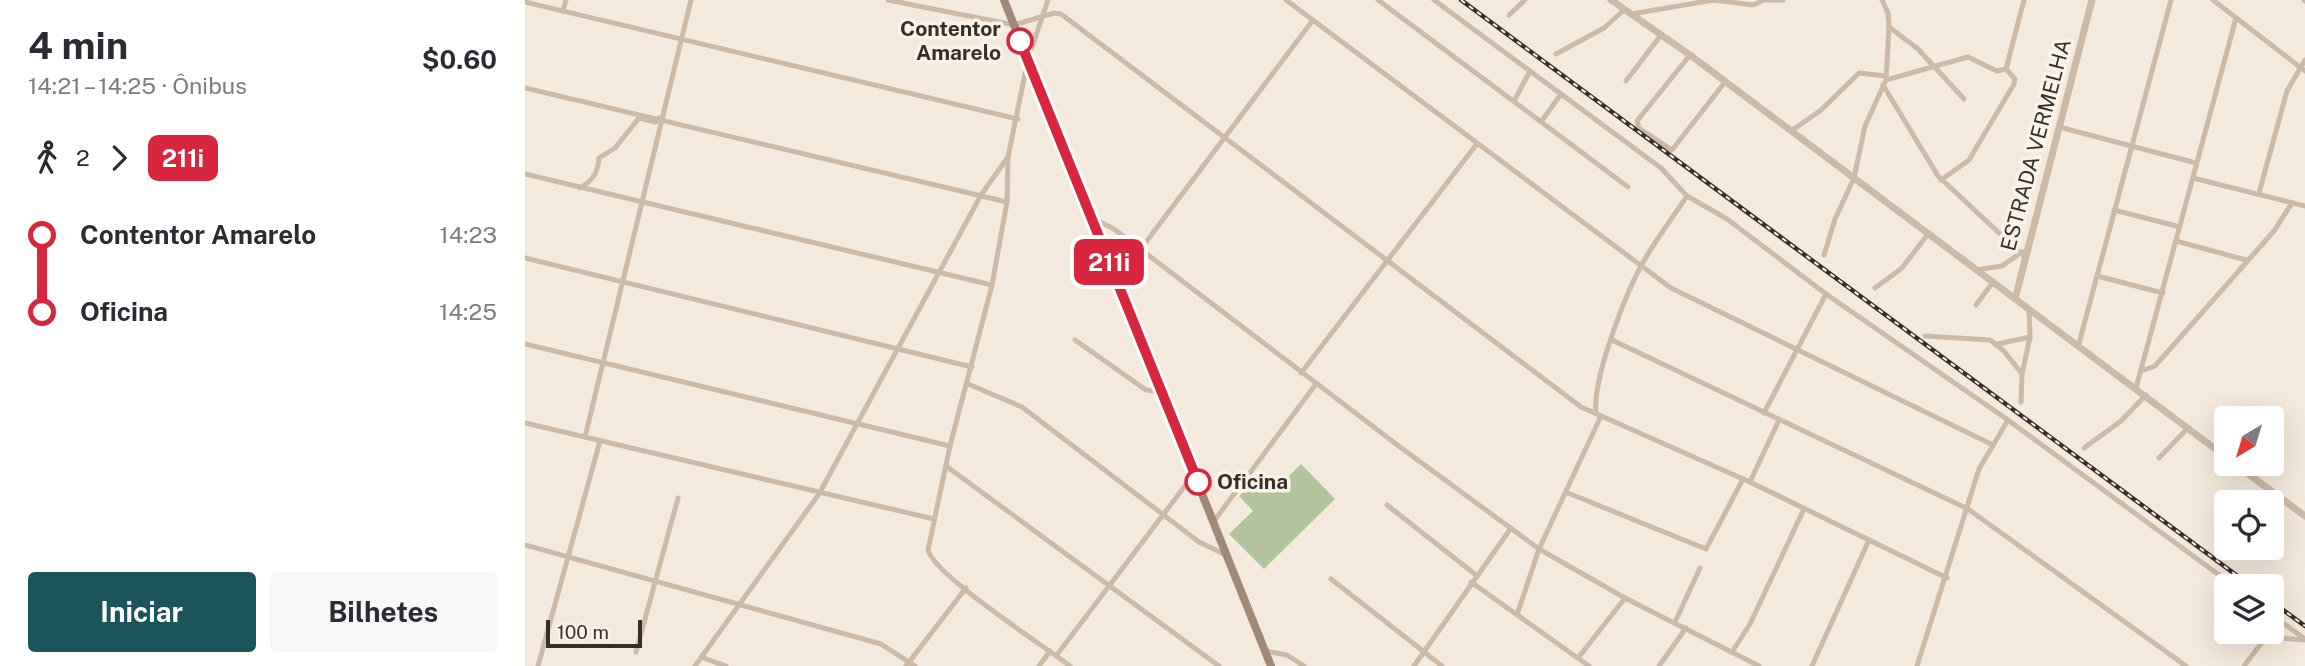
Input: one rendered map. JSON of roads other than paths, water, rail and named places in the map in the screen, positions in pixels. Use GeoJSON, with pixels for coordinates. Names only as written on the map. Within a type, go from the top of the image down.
{"type":"FeatureCollection","features":[{"type":"Feature","properties":{"kind":"main road"},"geometry":{"type":"LineString","coordinates":[[1004,0],[1271,666]]}},
{"type":"Feature","properties":{"kind":"street"},"geometry":{"type":"LineString","coordinates":[[563,11],[566,0]]}},
{"type":"Feature","properties":{"kind":"street"},"geometry":{"type":"LineString","coordinates":[[585,437],[643,203],[660,118],[691,0]]}},
{"type":"Feature","properties":{"kind":"street"},"geometry":{"type":"LineString","coordinates":[[888,0],[1014,25],[1045,15],[1061,14],[1389,259],[1581,407],[1746,481],[1947,578]]}},
{"type":"Feature","properties":{"kind":"street"},"geometry":{"type":"LineString","coordinates":[[1048,0],[1028,59],[1018,119],[1008,157],[1007,202],[992,285],[950,446],[929,542],[930,557],[966,588],[1070,666]]}},
{"type":"Feature","properties":{"kind":"street"},"geometry":{"type":"LineString","coordinates":[[1286,0],[1476,145],[1682,293],[1991,444]]}},
{"type":"Feature","properties":{"kind":"street"},"geometry":{"type":"LineString","coordinates":[[1378,0],[1628,187]]}},
{"type":"Feature","properties":{"kind":"street"},"geometry":{"type":"LineString","coordinates":[[1434,0],[1661,168],[1687,197],[1727,219],[1826,294],[2008,419],[2218,574]]}},
{"type":"Feature","properties":{"kind":"street"},"geometry":{"type":"LineString","coordinates":[[1509,15],[1525,0]]}},
{"type":"Feature","properties":{"kind":"street"},"geometry":{"type":"LineString","coordinates":[[1611,0],[1690,55],[2214,448]]}},
{"type":"Feature","properties":{"kind":"street"},"geometry":{"type":"LineString","coordinates":[[1556,54],[1628,12],[1714,0],[1756,5],[1766,0],[1783,0]]}},
{"type":"Feature","properties":{"kind":"street"},"geometry":{"type":"LineString","coordinates":[[1824,256],[1835,219],[1854,178],[1865,127],[1885,80],[1889,27],[1888,13],[1882,0]]}},
{"type":"Feature","properties":{"kind":"street"},"geometry":{"type":"LineString","coordinates":[[2005,69],[2024,0]]}},
{"type":"Feature","properties":{"kind":"street","name":"ESTRADA VERMELHA"},"geometry":{"type":"LineString","coordinates":[[2015,299],[2024,254],[2092,0]]}},
{"type":"Feature","properties":{"kind":"street"},"geometry":{"type":"LineString","coordinates":[[2078,347],[2171,0]]}},
{"type":"Feature","properties":{"kind":"street"},"geometry":{"type":"LineString","coordinates":[[2213,0],[2302,69]]}},
{"type":"Feature","properties":{"kind":"street"},"geometry":{"type":"LineString","coordinates":[[525,2],[1018,119]]}},
{"type":"Feature","properties":{"kind":"street"},"geometry":{"type":"LineString","coordinates":[[2136,388],[2236,18]]}},
{"type":"Feature","properties":{"kind":"street"},"geometry":{"type":"LineString","coordinates":[[1140,250],[1313,20]]}},
{"type":"Feature","properties":{"kind":"street"},"geometry":{"type":"LineString","coordinates":[[1889,27],[1903,36],[1964,99]]}},
{"type":"Feature","properties":{"kind":"street"},"geometry":{"type":"LineString","coordinates":[[1626,81],[1661,35]]}},
{"type":"Feature","properties":{"kind":"street"},"geometry":{"type":"LineString","coordinates":[[1690,55],[1637,121],[1639,128],[1653,139],[1672,150],[1725,82]]}},
{"type":"Feature","properties":{"kind":"street"},"geometry":{"type":"LineString","coordinates":[[1791,131],[1820,111],[1859,74],[1885,80],[1968,57],[1997,71],[2005,69]]}},
{"type":"Feature","properties":{"kind":"street"},"geometry":{"type":"LineString","coordinates":[[2259,193],[2287,91],[2305,60]]}},
{"type":"Feature","properties":{"kind":"street"},"geometry":{"type":"LineString","coordinates":[[1941,180],[1969,160],[2014,84],[2015,79],[2005,69]]}},
{"type":"Feature","properties":{"kind":"street"},"geometry":{"type":"LineString","coordinates":[[1514,101],[1530,71]]}},
{"type":"Feature","properties":{"kind":"street"},"geometry":{"type":"LineString","coordinates":[[1885,80],[1941,180],[2024,254],[2002,266],[1976,270]]}},
{"type":"Feature","properties":{"kind":"street"},"geometry":{"type":"LineString","coordinates":[[525,88],[1007,202]]}},
{"type":"Feature","properties":{"kind":"street"},"geometry":{"type":"LineString","coordinates":[[1541,121],[1561,94]]}},
{"type":"Feature","properties":{"kind":"street"},"geometry":{"type":"LineString","coordinates":[[580,188],[589,182],[596,172],[599,158],[614,148],[639,118],[656,122],[660,118]]}},
{"type":"Feature","properties":{"kind":"street"},"geometry":{"type":"LineString","coordinates":[[2059,127],[2196,163]]}},
{"type":"Feature","properties":{"kind":"street"},"geometry":{"type":"LineString","coordinates":[[1301,373],[1476,145]]}},
{"type":"Feature","properties":{"kind":"street"},"geometry":{"type":"LineString","coordinates":[[695,666],[819,494],[981,195],[1008,157]]}},
{"type":"Feature","properties":{"kind":"street"},"geometry":{"type":"LineString","coordinates":[[525,174],[992,285]]}},
{"type":"Feature","properties":{"kind":"street"},"geometry":{"type":"LineString","coordinates":[[2193,177],[2305,206]]}},
{"type":"Feature","properties":{"kind":"street"},"geometry":{"type":"LineString","coordinates":[[1517,615],[1539,549],[1567,493],[1598,414],[1594,396],[1612,340],[1641,266],[1687,197]]}},
{"type":"Feature","properties":{"kind":"street"},"geometry":{"type":"LineString","coordinates":[[2141,371],[2155,366],[2274,231],[2292,203]]}},
{"type":"Feature","properties":{"kind":"street"},"geometry":{"type":"LineString","coordinates":[[2114,210],[2180,228]]}},
{"type":"Feature","properties":{"kind":"street"},"geometry":{"type":"LineString","coordinates":[[1092,218],[1106,224],[1301,373],[1539,549],[1625,598],[1759,666]]}},
{"type":"Feature","properties":{"kind":"street"},"geometry":{"type":"LineString","coordinates":[[1875,288],[1902,268],[1927,234]]}},
{"type":"Feature","properties":{"kind":"street"},"geometry":{"type":"LineString","coordinates":[[2176,241],[2246,260]]}},
{"type":"Feature","properties":{"kind":"street"},"geometry":{"type":"LineString","coordinates":[[525,258],[972,367]]}},
{"type":"Feature","properties":{"kind":"street"},"geometry":{"type":"LineString","coordinates":[[2097,276],[2163,293]]}},
{"type":"Feature","properties":{"kind":"street"},"geometry":{"type":"LineString","coordinates":[[1976,305],[1993,282]]}},
{"type":"Feature","properties":{"kind":"street"},"geometry":{"type":"LineString","coordinates":[[1764,414],[1826,294]]}},
{"type":"Feature","properties":{"kind":"street"},"geometry":{"type":"LineString","coordinates":[[2021,402],[2022,374],[2030,337],[2029,309]]}},
{"type":"Feature","properties":{"kind":"street"},"geometry":{"type":"LineString","coordinates":[[1924,336],[1990,340],[1998,344],[2022,374]]}},
{"type":"Feature","properties":{"kind":"street"},"geometry":{"type":"LineString","coordinates":[[1998,344],[2030,337]]}},
{"type":"Feature","properties":{"kind":"street"},"geometry":{"type":"LineString","coordinates":[[1075,340],[1146,390],[1161,392]]}},
{"type":"Feature","properties":{"kind":"street"},"geometry":{"type":"LineString","coordinates":[[1612,340],[1779,421],[1875,462],[1968,509],[2186,666]]}},
{"type":"Feature","properties":{"kind":"street"},"geometry":{"type":"LineString","coordinates":[[525,344],[950,446]]}},
{"type":"Feature","properties":{"kind":"street"},"geometry":{"type":"LineString","coordinates":[[968,384],[1022,407],[1199,542],[1227,556]]}},
{"type":"Feature","properties":{"kind":"street"},"geometry":{"type":"LineString","coordinates":[[1214,521],[1316,384]]}},
{"type":"Feature","properties":{"kind":"street"},"geometry":{"type":"LineString","coordinates":[[1581,407],[1594,396]]}},
{"type":"Feature","properties":{"kind":"street"},"geometry":{"type":"LineString","coordinates":[[2084,448],[2121,421],[2146,396]]}},
{"type":"Feature","properties":{"kind":"street"},"geometry":{"type":"LineString","coordinates":[[1917,666],[1947,578],[1968,509],[1971,489],[1991,444],[2008,419]]}},
{"type":"Feature","properties":{"kind":"street"},"geometry":{"type":"LineString","coordinates":[[1567,493],[1704,549],[1711,544],[1779,421]]}},
{"type":"Feature","properties":{"kind":"street"},"geometry":{"type":"LineString","coordinates":[[525,423],[934,519]]}},
{"type":"Feature","properties":{"kind":"street"},"geometry":{"type":"LineString","coordinates":[[2159,458],[2188,428]]}},
{"type":"Feature","properties":{"kind":"street"},"geometry":{"type":"LineString","coordinates":[[538,666],[600,441]]}},
{"type":"Feature","properties":{"kind":"street"},"geometry":{"type":"LineString","coordinates":[[946,466],[1219,666]]}},
{"type":"Feature","properties":{"kind":"street"},"geometry":{"type":"LineString","coordinates":[[1039,666],[1053,653],[1194,474]]}},
{"type":"Feature","properties":{"kind":"street"},"geometry":{"type":"LineString","coordinates":[[2251,476],[2305,516]]}},
{"type":"Feature","properties":{"kind":"street"},"geometry":{"type":"LineString","coordinates":[[636,652],[678,498]]}},
{"type":"Feature","properties":{"kind":"street"},"geometry":{"type":"LineString","coordinates":[[1387,505],[1476,575]]}},
{"type":"Feature","properties":{"kind":"street"},"geometry":{"type":"LineString","coordinates":[[1732,652],[1750,624],[1804,509]]}},
{"type":"Feature","properties":{"kind":"street"},"geometry":{"type":"LineString","coordinates":[[1414,666],[1511,528]]}},
{"type":"Feature","properties":{"kind":"street"},"geometry":{"type":"LineString","coordinates":[[1812,666],[1870,540]]}},
{"type":"Feature","properties":{"kind":"street"},"geometry":{"type":"LineString","coordinates":[[525,545],[881,644],[907,664],[915,666]]}},
{"type":"Feature","properties":{"kind":"street"},"geometry":{"type":"LineString","coordinates":[[1675,622],[1700,568]]}},
{"type":"Feature","properties":{"kind":"street"},"geometry":{"type":"LineString","coordinates":[[1331,579],[1442,666]]}},
{"type":"Feature","properties":{"kind":"street"},"geometry":{"type":"LineString","coordinates":[[1471,582],[1589,666]]}},
{"type":"Feature","properties":{"kind":"street"},"geometry":{"type":"LineString","coordinates":[[907,664],[966,588]]}},
{"type":"Feature","properties":{"kind":"street"},"geometry":{"type":"LineString","coordinates":[[1578,658],[1625,598]]}},
{"type":"Feature","properties":{"kind":"street"},"geometry":{"type":"LineString","coordinates":[[2284,624],[2305,639]]}},
{"type":"Feature","properties":{"kind":"street"},"geometry":{"type":"LineString","coordinates":[[1659,666],[1686,628]]}},
{"type":"Feature","properties":{"kind":"street"},"geometry":{"type":"LineString","coordinates":[[2244,666],[2263,640],[2305,639]]}},
{"type":"Feature","properties":{"kind":"street"},"geometry":{"type":"LineString","coordinates":[[1265,651],[1287,656],[1304,666]]}},
{"type":"Feature","properties":{"kind":"street"},"geometry":{"type":"LineString","coordinates":[[701,657],[726,666]]}},
{"type":"Feature","properties":{"kind":"street"},"geometry":{"type":"LineString","coordinates":[[1737,666],[1743,658]]}},
{"type":"Feature","properties":{"kind":"railway"},"geometry":{"type":"LineString","coordinates":[[1461,0],[2235,574]]}},
{"type":"Feature","properties":{"kind":"railway"},"geometry":{"type":"LineString","coordinates":[[2284,611],[2305,626]]}},
{"type":"Feature","properties":{"kind":"place","name":"Contentor Amarelo"},"geometry":{"type":"Point","coordinates":[1020,41]}},
{"type":"Feature","properties":{"kind":"place","name":"Oficina"},"geometry":{"type":"Point","coordinates":[1198,482]}}]}
